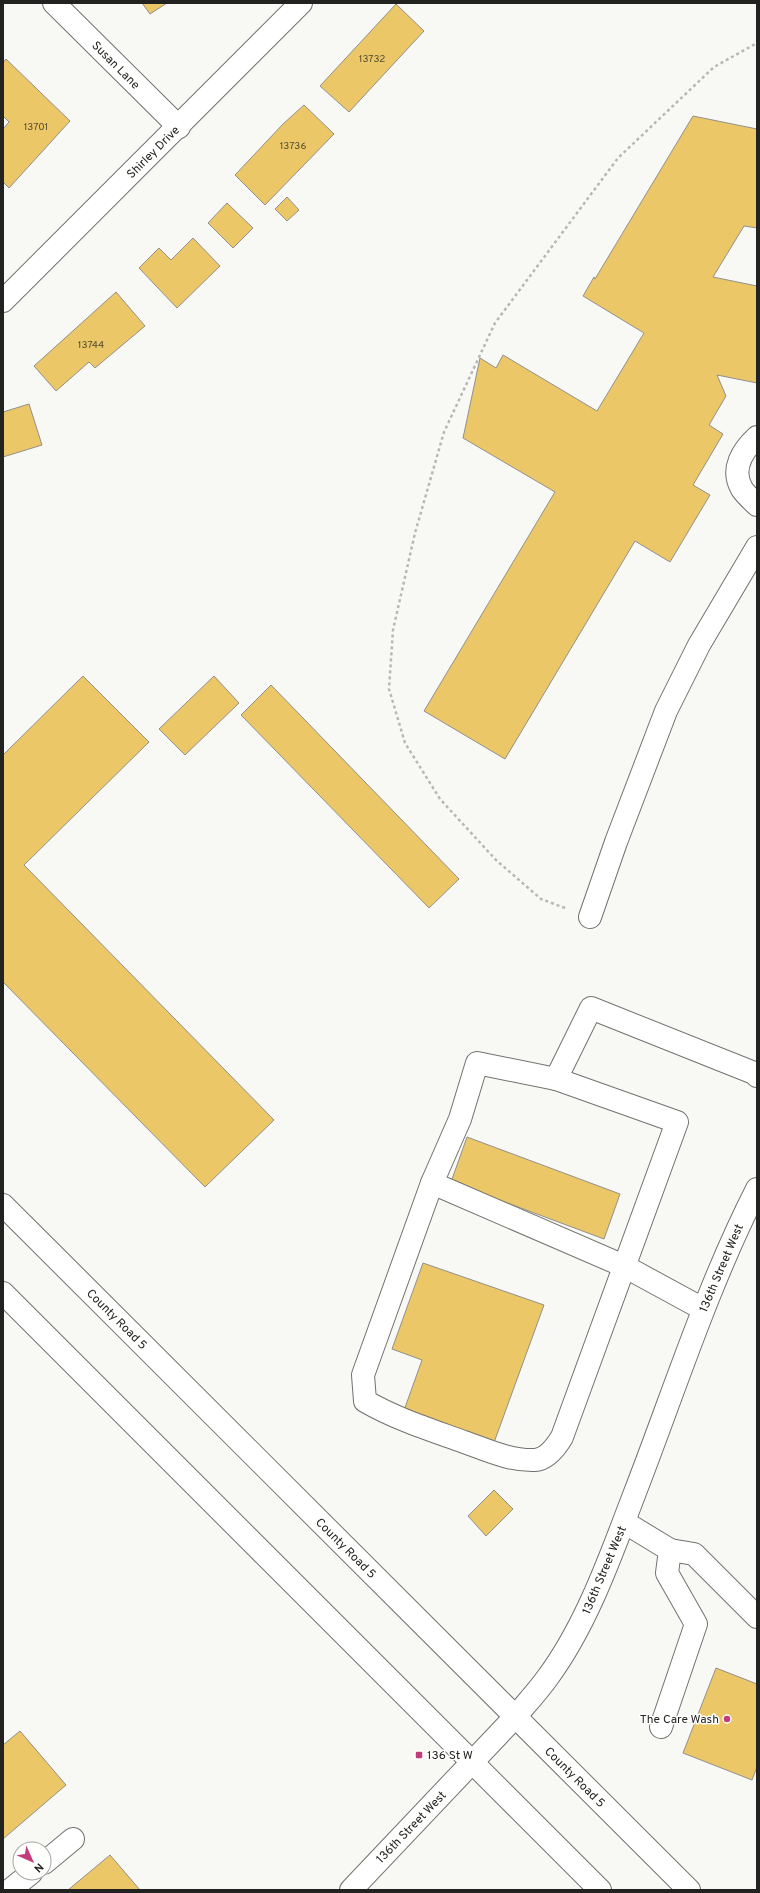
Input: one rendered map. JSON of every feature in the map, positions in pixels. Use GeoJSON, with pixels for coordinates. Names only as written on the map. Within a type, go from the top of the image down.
{"type":"FeatureCollection","features":[{"type":"Feature","properties":{"kind":"main road","name":"Susan Lane"},"geometry":{"type":"LineString","coordinates":[[54,3],[179,127]]}},
{"type":"Feature","properties":{"kind":"main road","name":"Shirley Drive"},"geometry":{"type":"LineString","coordinates":[[3,301],[302,3]]}},
{"type":"Feature","properties":{"kind":"main road"},"geometry":{"type":"LineString","coordinates":[[757,437],[739,459],[737,476],[742,489],[757,505]]}},
{"type":"Feature","properties":{"kind":"main road"},"geometry":{"type":"LineString","coordinates":[[590,917],[616,842],[666,711],[699,645],[757,547]]}},
{"type":"Feature","properties":{"kind":"main road"},"geometry":{"type":"LineString","coordinates":[[556,1078],[591,1008],[754,1073],[757,1076]]}},
{"type":"Feature","properties":{"kind":"main road"},"geometry":{"type":"LineString","coordinates":[[477,1063],[556,1078],[677,1122],[562,1437],[554,1451],[536,1460],[508,1457],[379,1409],[365,1401],[363,1375],[432,1183],[460,1119],[477,1063]]}},
{"type":"Feature","properties":{"kind":"main road"},"geometry":{"type":"LineString","coordinates":[[432,1183],[624,1266],[703,1309]]}},
{"type":"Feature","properties":{"kind":"main road","name":"136th Street West"},"geometry":{"type":"LineString","coordinates":[[350,1890],[515,1717],[549,1677],[585,1615],[624,1522],[703,1309],[742,1219],[757,1189]]}},
{"type":"Feature","properties":{"kind":"main road","name":"County Road 5"},"geometry":{"type":"LineString","coordinates":[[3,1205],[689,1890]]}},
{"type":"Feature","properties":{"kind":"main road"},"geometry":{"type":"LineString","coordinates":[[3,1293],[600,1890]]}},
{"type":"Feature","properties":{"kind":"main road"},"geometry":{"type":"LineString","coordinates":[[624,1522],[670,1550],[694,1554],[757,1617]]}},
{"type":"Feature","properties":{"kind":"main road"},"geometry":{"type":"LineString","coordinates":[[661,1727],[696,1624],[667,1574],[670,1550]]}},
{"type":"Feature","properties":{"kind":"main road"},"geometry":{"type":"LineString","coordinates":[[52,1856],[73,1839]]}},
{"type":"Feature","properties":{"kind":"main road"},"geometry":{"type":"LineString","coordinates":[[10,1890],[21,1881]]}},
{"type":"Feature","properties":{"kind":"path"},"geometry":{"type":"LineString","coordinates":[[590,917],[541,899],[496,860],[440,799],[405,743],[389,689],[393,630],[415,533],[444,432],[495,323],[618,158],[714,67],[757,43]]}},
{"type":"Feature","properties":{"kind":"building"},"geometry":{"type":"Polygon","coordinates":[[[142,3],[167,3],[150,14],[142,3]]]}},
{"type":"Feature","properties":{"kind":"building"},"geometry":{"type":"Polygon","coordinates":[[[396,4],[424,31],[349,112],[320,86],[396,4]]]}},
{"type":"Feature","properties":{"kind":"building"},"geometry":{"type":"Polygon","coordinates":[[[6,59],[70,121],[9,188],[3,182],[3,129],[9,122],[3,116],[3,63],[6,59]]]}},
{"type":"Feature","properties":{"kind":"building"},"geometry":{"type":"Polygon","coordinates":[[[304,105],[334,134],[265,205],[235,175],[283,124],[304,105]]]}},
{"type":"Feature","properties":{"kind":"building"},"geometry":{"type":"Polygon","coordinates":[[[693,116],[757,129],[757,228],[744,226],[713,277],[757,286],[757,383],[717,375],[726,396],[709,425],[723,434],[693,485],[710,495],[670,562],[635,541],[505,759],[424,711],[555,492],[463,438],[480,358],[496,368],[503,355],[597,411],[644,333],[583,296],[594,277],[595,279],[693,116]]]}},
{"type":"Feature","properties":{"kind":"building"},"geometry":{"type":"Polygon","coordinates":[[[287,197],[299,210],[287,221],[275,209],[287,197]]]}},
{"type":"Feature","properties":{"kind":"building"},"geometry":{"type":"Polygon","coordinates":[[[227,203],[253,228],[233,248],[208,223],[227,203]]]}},
{"type":"Feature","properties":{"kind":"building"},"geometry":{"type":"Polygon","coordinates":[[[193,238],[220,266],[177,308],[139,268],[159,248],[171,260],[193,238]]]}},
{"type":"Feature","properties":{"kind":"building"},"geometry":{"type":"Polygon","coordinates":[[[116,292],[145,326],[95,368],[89,362],[56,391],[34,366],[116,292]]]}},
{"type":"Feature","properties":{"kind":"building"},"geometry":{"type":"Polygon","coordinates":[[[29,404],[42,445],[3,457],[3,412],[29,404]]]}},
{"type":"Feature","properties":{"kind":"building"},"geometry":{"type":"Polygon","coordinates":[[[83,676],[149,742],[24,865],[274,1120],[205,1187],[3,982],[3,755],[83,676]]]}},
{"type":"Feature","properties":{"kind":"building"},"geometry":{"type":"Polygon","coordinates":[[[214,676],[239,703],[185,755],[159,729],[214,676]]]}},
{"type":"Feature","properties":{"kind":"building"},"geometry":{"type":"Polygon","coordinates":[[[271,685],[459,879],[429,908],[241,715],[271,685]]]}},
{"type":"Feature","properties":{"kind":"building"},"geometry":{"type":"Polygon","coordinates":[[[467,1137],[620,1194],[604,1239],[451,1182],[467,1137]]]}},
{"type":"Feature","properties":{"kind":"building"},"geometry":{"type":"Polygon","coordinates":[[[423,1263],[544,1305],[492,1448],[402,1416],[422,1360],[392,1349],[423,1263]]]}},
{"type":"Feature","properties":{"kind":"building"},"geometry":{"type":"Polygon","coordinates":[[[494,1490],[513,1509],[486,1536],[468,1516],[494,1490]]]}},
{"type":"Feature","properties":{"kind":"building","name":"The Care Wash"},"geometry":{"type":"Polygon","coordinates":[[[716,1668],[757,1684],[757,1767],[752,1780],[683,1753],[716,1668]]]}},
{"type":"Feature","properties":{"kind":"building"},"geometry":{"type":"Polygon","coordinates":[[[20,1731],[66,1785],[3,1839],[3,1745],[20,1731]]]}},
{"type":"Feature","properties":{"kind":"building"},"geometry":{"type":"Polygon","coordinates":[[[110,1855],[140,1890],[68,1890],[110,1855]]]}},
{"type":"Feature","properties":{"kind":"place","name":"The Care Wash"},"geometry":{"type":"Point","coordinates":[727,1719]}},
{"type":"Feature","properties":{"kind":"place","name":"136 St W"},"geometry":{"type":"Point","coordinates":[419,1755]}}]}
